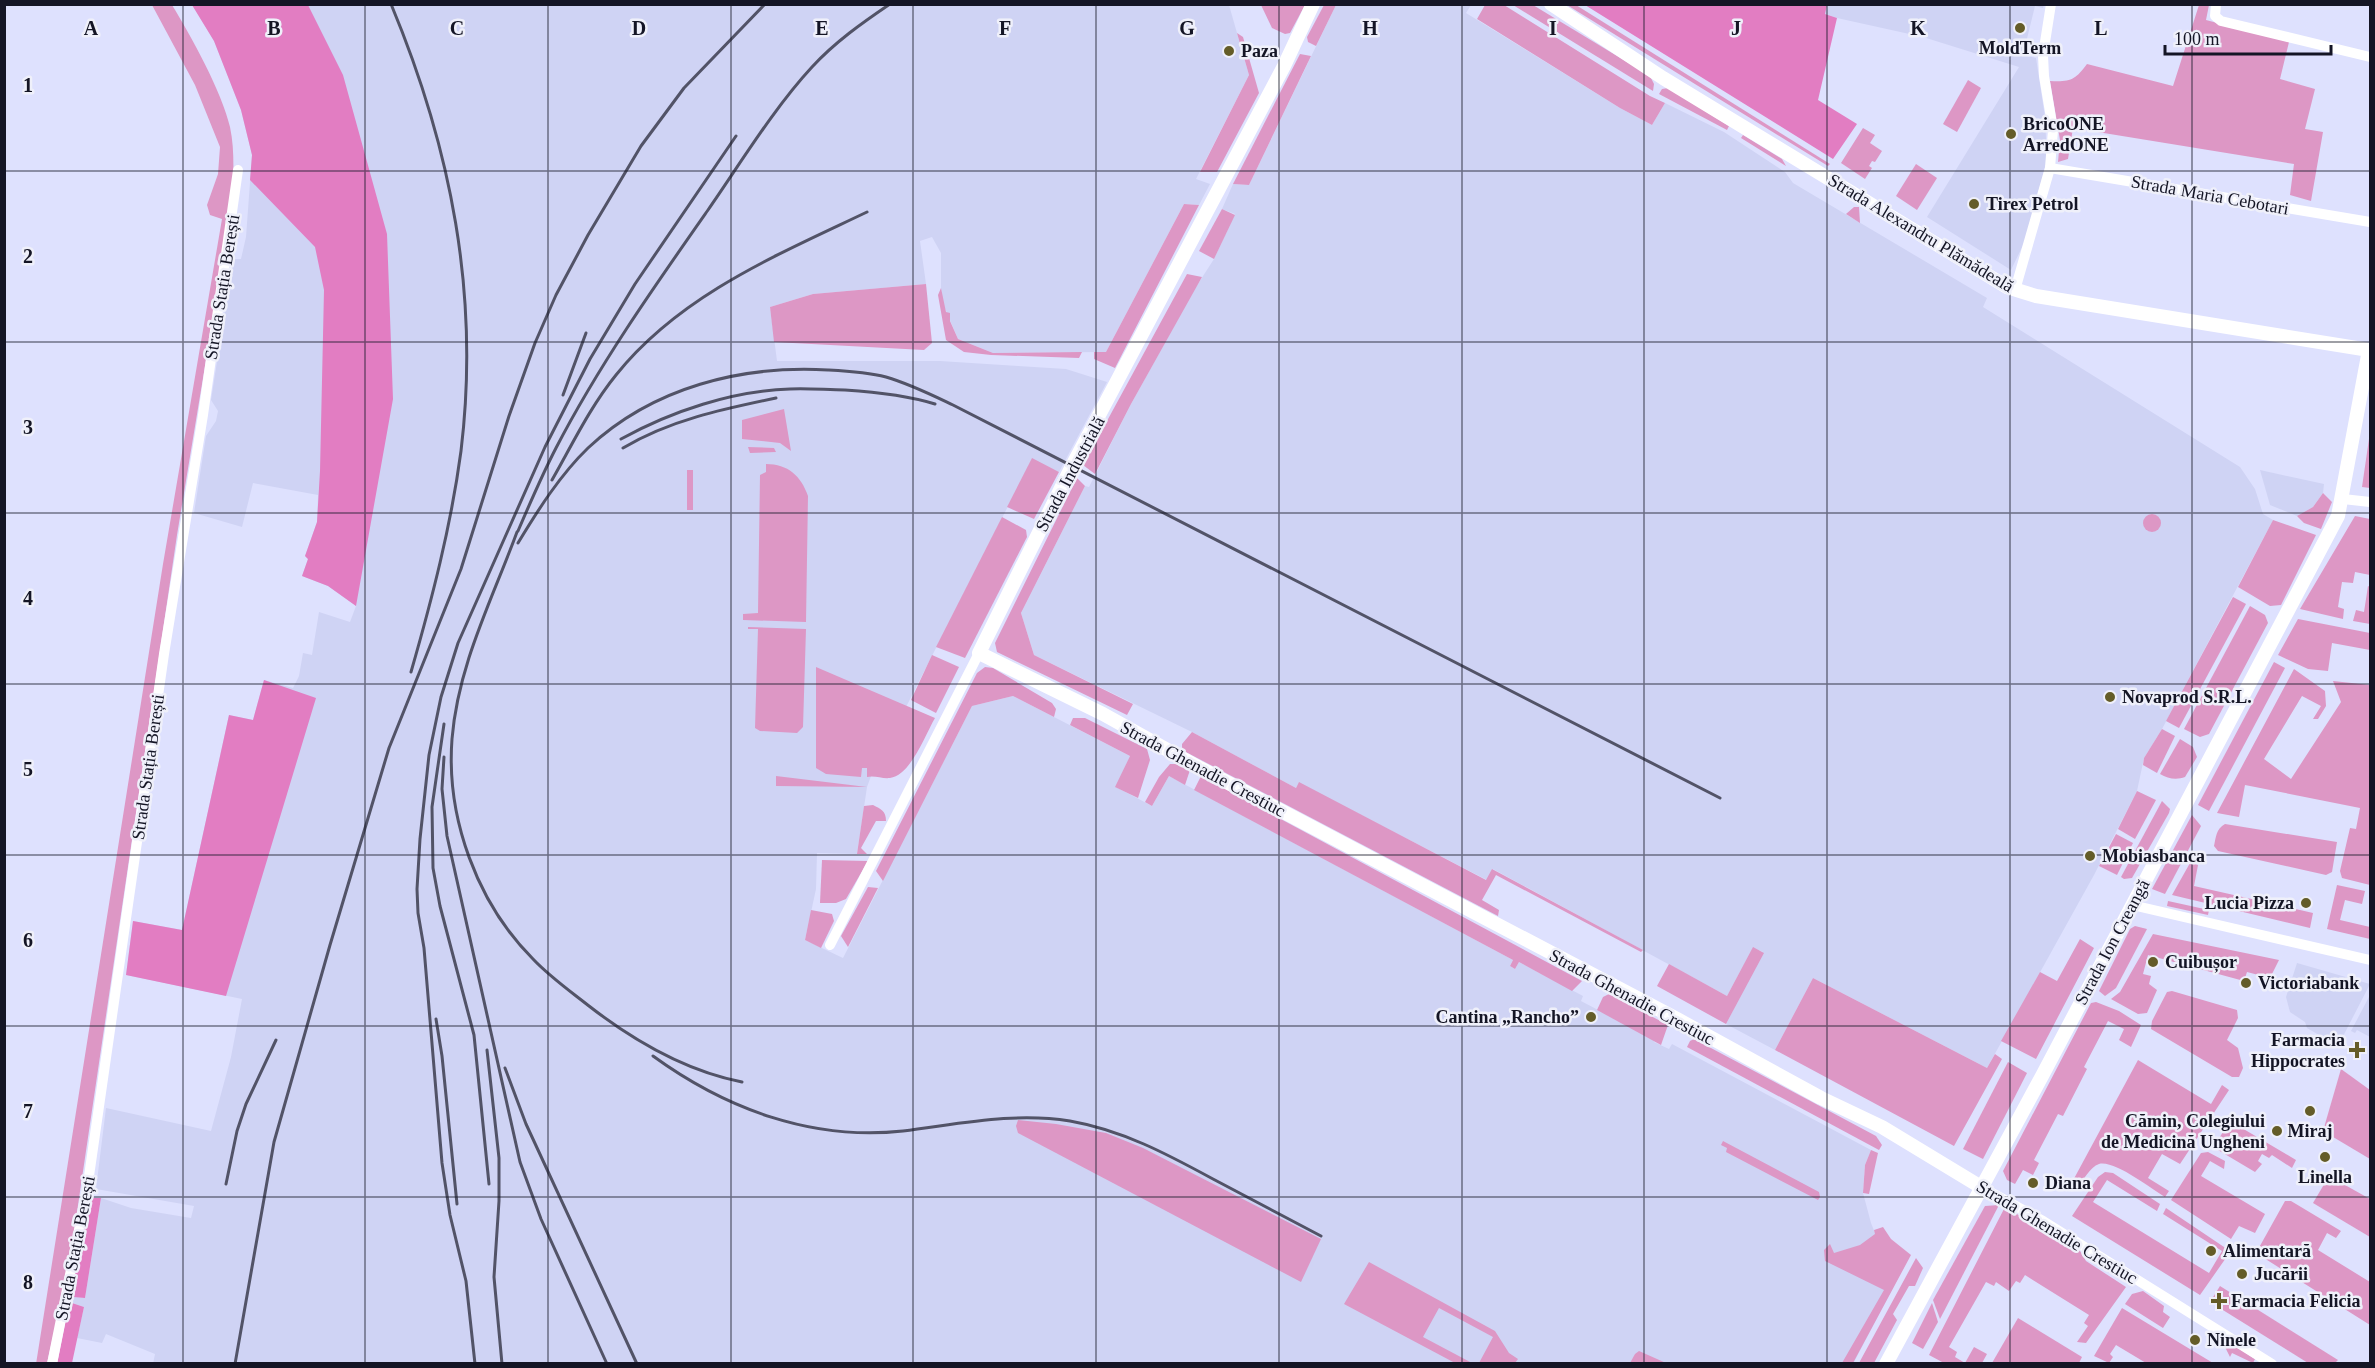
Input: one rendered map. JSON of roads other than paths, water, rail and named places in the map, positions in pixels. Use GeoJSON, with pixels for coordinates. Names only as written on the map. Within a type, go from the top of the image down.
{"type":"FeatureCollection","features":[{"type":"Feature","properties":{"kind":"street","name":"Strada Industrială"},"geometry":{"type":"LineString","coordinates":[[830,945],[1072,466],[1284,66],[1313,4]]}},
{"type":"Feature","properties":{"kind":"street","name":"Strada Alexandru Plămădeală"},"geometry":{"type":"LineString","coordinates":[[1551,4],[1663,78],[1964,262],[2015,290],[2036,296],[2370,348]]}},
{"type":"Feature","properties":{"kind":"street"},"geometry":{"type":"LineString","coordinates":[[2015,290],[2050,168],[2053,130],[2043,55],[2051,4]]}},
{"type":"Feature","properties":{"kind":"street"},"geometry":{"type":"LineString","coordinates":[[2216,4],[2215,16],[2221,21],[2370,57]]}},
{"type":"Feature","properties":{"kind":"street","name":"Strada Maria Cebotari"},"geometry":{"type":"LineString","coordinates":[[2050,168],[2370,222]]}},
{"type":"Feature","properties":{"kind":"street","name":"Strada Stația Berești"},"geometry":{"type":"LineString","coordinates":[[52,1364],[87,1190],[238,170]]}},
{"type":"Feature","properties":{"kind":"street","name":"Strada Ion Creangă"},"geometry":{"type":"LineString","coordinates":[[1886,1364],[2338,516],[2370,348]]}},
{"type":"Feature","properties":{"kind":"street"},"geometry":{"type":"LineString","coordinates":[[2343,499],[2370,502]]}},
{"type":"Feature","properties":{"kind":"street","name":"Strada Ghenadie Crestiuc"},"geometry":{"type":"LineString","coordinates":[[979,653],[1103,714],[1209,773],[1677,1019],[1821,1098],[1882,1127],[1981,1187],[2043,1221],[2272,1364]]}},
{"type":"Feature","properties":{"kind":"street"},"geometry":{"type":"LineString","coordinates":[[2132,905],[2370,960]]}},
{"type":"Feature","properties":{"kind":"railway"},"geometry":{"type":"LineString","coordinates":[[391,4],[412,58],[445,168],[456,223],[467,336],[466,393],[457,479],[440,562],[411,672]]}},
{"type":"Feature","properties":{"kind":"railway"},"geometry":{"type":"LineString","coordinates":[[235,1364],[274,1142],[330,945],[389,748],[461,569],[509,416],[535,343],[556,295],[588,235],[641,146],[684,88],[765,4]]}},
{"type":"Feature","properties":{"kind":"railway"},"geometry":{"type":"LineString","coordinates":[[518,531],[551,458],[590,387],[648,297],[784,100],[830,49],[890,4]]}},
{"type":"Feature","properties":{"kind":"railway"},"geometry":{"type":"LineString","coordinates":[[475,1364],[466,1281],[450,1215],[442,1163],[424,948],[418,913],[420,839],[429,755],[441,697],[458,643],[545,447],[590,359],[635,284],[736,136]]}},
{"type":"Feature","properties":{"kind":"railway"},"geometry":{"type":"LineString","coordinates":[[552,480],[607,387],[641,347],[670,322],[700,300],[765,261],[867,212]]}},
{"type":"Feature","properties":{"kind":"railway"},"geometry":{"type":"LineString","coordinates":[[563,395],[586,333]]}},
{"type":"Feature","properties":{"kind":"railway"},"geometry":{"type":"LineString","coordinates":[[518,543],[559,481],[588,448],[613,427],[641,409],[670,395],[731,376],[763,372],[796,369],[879,375],[912,386],[953,405],[1720,798]]}},
{"type":"Feature","properties":{"kind":"railway"},"geometry":{"type":"LineString","coordinates":[[621,439],[682,411],[703,404],[768,391],[790,389],[857,391],[902,396],[935,404]]}},
{"type":"Feature","properties":{"kind":"railway"},"geometry":{"type":"LineString","coordinates":[[623,448],[678,423],[717,411],[776,398]]}},
{"type":"Feature","properties":{"kind":"railway"},"geometry":{"type":"LineString","coordinates":[[517,532],[477,633],[455,712],[451,769],[460,829],[469,858],[481,886],[513,937],[553,978],[606,1019],[642,1043],[701,1070],[742,1082]]}},
{"type":"Feature","properties":{"kind":"railway"},"geometry":{"type":"LineString","coordinates":[[444,724],[432,807],[433,868],[440,906],[474,1035],[489,1184]]}},
{"type":"Feature","properties":{"kind":"railway"},"geometry":{"type":"LineString","coordinates":[[444,757],[442,789],[447,836],[520,1162],[541,1219],[607,1364]]}},
{"type":"Feature","properties":{"kind":"railway"},"geometry":{"type":"LineString","coordinates":[[436,1019],[457,1204]]}},
{"type":"Feature","properties":{"kind":"railway"},"geometry":{"type":"LineString","coordinates":[[226,1184],[237,1131],[246,1104],[276,1040]]}},
{"type":"Feature","properties":{"kind":"railway"},"geometry":{"type":"LineString","coordinates":[[487,1050],[499,1158],[499,1201],[494,1277],[502,1364]]}},
{"type":"Feature","properties":{"kind":"railway"},"geometry":{"type":"LineString","coordinates":[[653,1056],[681,1075],[740,1106],[803,1126],[869,1133],[1007,1118],[1028,1118],[1070,1121],[1108,1130],[1161,1152],[1321,1236]]}},
{"type":"Feature","properties":{"kind":"railway"},"geometry":{"type":"LineString","coordinates":[[505,1068],[526,1124],[637,1364]]}},
{"type":"Feature","properties":{"kind":"place","name":"MoldTerm"},"geometry":{"type":"Point","coordinates":[2020,28]}},
{"type":"Feature","properties":{"kind":"place","name":"Paza"},"geometry":{"type":"Point","coordinates":[1229,51]}},
{"type":"Feature","properties":{"kind":"place","name":"BricoONE ArredONE"},"geometry":{"type":"Point","coordinates":[2011,134]}},
{"type":"Feature","properties":{"kind":"place","name":"Tirex Petrol"},"geometry":{"type":"Point","coordinates":[1974,204]}},
{"type":"Feature","properties":{"kind":"place","name":"Novaprod S.R.L."},"geometry":{"type":"Point","coordinates":[2110,697]}},
{"type":"Feature","properties":{"kind":"place","name":"Mobiasbanca"},"geometry":{"type":"Point","coordinates":[2090,856]}},
{"type":"Feature","properties":{"kind":"place","name":"Lucia Pizza"},"geometry":{"type":"Point","coordinates":[2306,903]}},
{"type":"Feature","properties":{"kind":"place","name":"Cuibușor"},"geometry":{"type":"Point","coordinates":[2153,962]}},
{"type":"Feature","properties":{"kind":"place","name":"Victoriabank"},"geometry":{"type":"Point","coordinates":[2246,983]}},
{"type":"Feature","properties":{"kind":"place","name":"Cantina „Rancho”"},"geometry":{"type":"Point","coordinates":[1591,1017]}},
{"type":"Feature","properties":{"kind":"place","name":"Farmacia Hippocrates"},"geometry":{"type":"Point","coordinates":[2357,1050]}},
{"type":"Feature","properties":{"kind":"place","name":"Miraj"},"geometry":{"type":"Point","coordinates":[2310,1111]}},
{"type":"Feature","properties":{"kind":"place","name":"Cămin, Colegiului de Medicină Ungheni"},"geometry":{"type":"Point","coordinates":[2277,1131]}},
{"type":"Feature","properties":{"kind":"place","name":"Linella"},"geometry":{"type":"Point","coordinates":[2325,1157]}},
{"type":"Feature","properties":{"kind":"place","name":"Diana"},"geometry":{"type":"Point","coordinates":[2033,1183]}},
{"type":"Feature","properties":{"kind":"place","name":"Alimentară"},"geometry":{"type":"Point","coordinates":[2211,1251]}},
{"type":"Feature","properties":{"kind":"place","name":"Jucării"},"geometry":{"type":"Point","coordinates":[2242,1274]}},
{"type":"Feature","properties":{"kind":"place","name":"Farmacia Felicia"},"geometry":{"type":"Point","coordinates":[2219,1301]}},
{"type":"Feature","properties":{"kind":"place","name":"Ninele"},"geometry":{"type":"Point","coordinates":[2195,1340]}}]}
